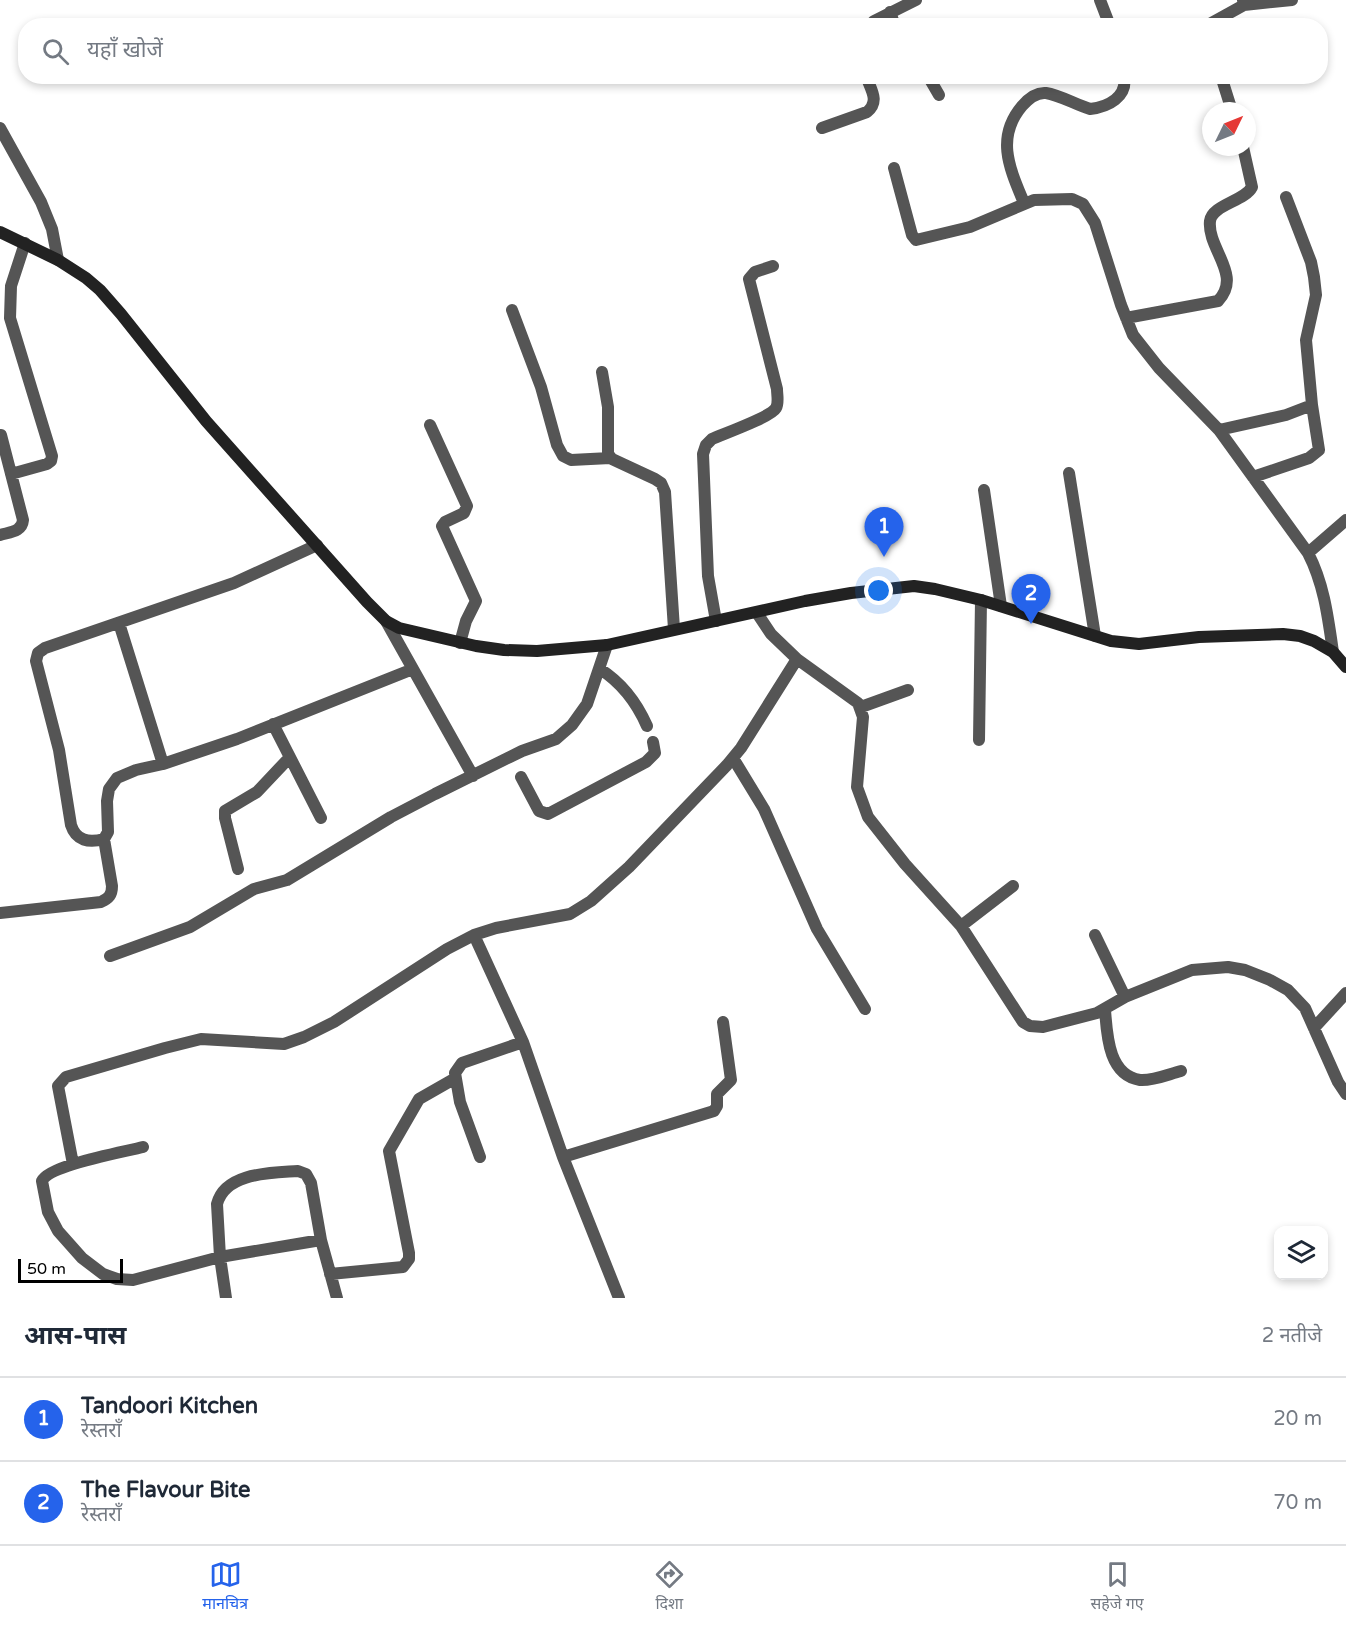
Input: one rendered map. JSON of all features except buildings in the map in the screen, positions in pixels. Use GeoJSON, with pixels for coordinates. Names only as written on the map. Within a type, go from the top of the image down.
{"type":"FeatureCollection","features":[{"type":"Feature","properties":{"kind":"street"},"geometry":{"type":"LineString","coordinates":[[879,18],[916,0]]}},
{"type":"Feature","properties":{"kind":"street"},"geometry":{"type":"LineString","coordinates":[[1100,0],[1107,18]]}},
{"type":"Feature","properties":{"kind":"street"},"geometry":{"type":"LineString","coordinates":[[1218,18],[1244,2],[1292,0]]}},
{"type":"Feature","properties":{"kind":"street"},"geometry":{"type":"LineString","coordinates":[[890,12],[892,18]]}},
{"type":"Feature","properties":{"kind":"street"},"geometry":{"type":"LineString","coordinates":[[822,128],[867,112],[873,107],[875,98],[869,84]]}},
{"type":"Feature","properties":{"kind":"street"},"geometry":{"type":"LineString","coordinates":[[933,84],[939,95]]}},
{"type":"Feature","properties":{"kind":"street"},"geometry":{"type":"LineString","coordinates":[[1024,203],[1014,180],[1007,149],[1009,126],[1016,113],[1035,94],[1045,93],[1096,109],[1120,96],[1124,90],[1124,84]]}},
{"type":"Feature","properties":{"kind":"street"},"geometry":{"type":"LineString","coordinates":[[1224,84],[1229,102]]}},
{"type":"Feature","properties":{"kind":"street"},"geometry":{"type":"LineString","coordinates":[[0,128],[41,202],[52,229],[58,260]]}},
{"type":"Feature","properties":{"kind":"street"},"geometry":{"type":"LineString","coordinates":[[1126,318],[1218,301],[1226,292],[1227,280],[1210,221],[1214,214],[1249,193],[1252,187],[1245,156]]}},
{"type":"Feature","properties":{"kind":"street"},"geometry":{"type":"LineString","coordinates":[[894,168],[912,235],[916,240],[970,227],[1034,200],[1072,199],[1083,204],[1095,223],[1133,335],[1159,368],[1219,429],[1308,553],[1322,586],[1333,651]]}},
{"type":"Feature","properties":{"kind":"street"},"geometry":{"type":"LineString","coordinates":[[1253,477],[1309,458],[1319,450],[1306,340],[1316,295],[1314,277],[1311,262],[1286,197]]}},
{"type":"Feature","properties":{"kind":"street"},"geometry":{"type":"LineString","coordinates":[[0,232],[58,260],[86,278],[121,314],[206,421],[386,621],[473,776]]}},
{"type":"Feature","properties":{"kind":"street"},"geometry":{"type":"LineString","coordinates":[[11,474],[47,464],[51,461],[52,456],[10,318],[11,286],[26,243]]}},
{"type":"Feature","properties":{"kind":"street"},"geometry":{"type":"LineString","coordinates":[[716,621],[708,576],[703,454],[706,445],[712,439],[764,417],[774,411],[777,406],[777,389],[749,279],[755,272],[773,266]]}},
{"type":"Feature","properties":{"kind":"street"},"geometry":{"type":"LineString","coordinates":[[512,310],[541,387],[560,452],[571,460],[610,458],[640,471],[664,488],[674,629]]}},
{"type":"Feature","properties":{"kind":"street"},"geometry":{"type":"LineString","coordinates":[[602,372],[608,406],[607,449],[610,458]]}},
{"type":"Feature","properties":{"kind":"street"},"geometry":{"type":"LineString","coordinates":[[1219,429],[1286,415],[1312,405]]}},
{"type":"Feature","properties":{"kind":"street"},"geometry":{"type":"LineString","coordinates":[[430,425],[467,506],[464,513],[445,522],[442,526],[476,601],[466,621],[460,643]]}},
{"type":"Feature","properties":{"kind":"street"},"geometry":{"type":"LineString","coordinates":[[0,535],[17,531],[22,524],[1,435]]}},
{"type":"Feature","properties":{"kind":"street"},"geometry":{"type":"LineString","coordinates":[[1069,473],[1095,636]]}},
{"type":"Feature","properties":{"kind":"street"},"geometry":{"type":"LineString","coordinates":[[984,490],[1001,606]]}},
{"type":"Feature","properties":{"kind":"street"},"geometry":{"type":"LineString","coordinates":[[1308,553],[1346,520]]}},
{"type":"Feature","properties":{"kind":"street"},"geometry":{"type":"LineString","coordinates":[[104,839],[82,840],[73,832],[59,750],[36,657],[45,648],[234,583],[317,545]]}},
{"type":"Feature","properties":{"kind":"street"},"geometry":{"type":"LineString","coordinates":[[386,621],[399,628],[460,643],[504,650],[531,651],[607,645],[805,601],[893,587],[935,589],[981,600],[1111,641],[1139,644],[1199,637],[1283,634],[1299,636],[1333,651],[1346,667]]}},
{"type":"Feature","properties":{"kind":"street"},"geometry":{"type":"LineString","coordinates":[[979,740],[981,600]]}},
{"type":"Feature","properties":{"kind":"street"},"geometry":{"type":"LineString","coordinates":[[757,613],[771,634],[797,659],[846,693],[861,707],[864,717],[857,787],[868,817],[905,864],[961,926],[1023,1022],[1030,1026],[1043,1027],[1105,1010],[1125,997],[1192,970],[1228,967],[1245,970],[1288,990],[1305,1008],[1338,1082],[1346,1094]]}},
{"type":"Feature","properties":{"kind":"street"},"geometry":{"type":"LineString","coordinates":[[119,623],[163,764]]}},
{"type":"Feature","properties":{"kind":"street"},"geometry":{"type":"LineString","coordinates":[[110,956],[190,927],[254,889],[287,880],[391,817],[522,751],[556,739],[572,725],[587,704],[607,645]]}},
{"type":"Feature","properties":{"kind":"street"},"geometry":{"type":"LineString","coordinates":[[73,1164],[58,1086],[66,1077],[201,1039],[284,1044],[334,1022],[447,949],[474,935],[496,928],[558,918],[580,909],[629,867],[733,758],[797,659]]}},
{"type":"Feature","properties":{"kind":"street"},"geometry":{"type":"LineString","coordinates":[[0,913],[101,902],[108,899],[112,886],[104,839],[108,832],[107,801],[112,782],[126,774],[201,753],[413,669]]}},
{"type":"Feature","properties":{"kind":"street"},"geometry":{"type":"LineString","coordinates":[[600,669],[622,686],[641,712],[647,726]]}},
{"type":"Feature","properties":{"kind":"street"},"geometry":{"type":"LineString","coordinates":[[861,707],[908,690]]}},
{"type":"Feature","properties":{"kind":"street"},"geometry":{"type":"LineString","coordinates":[[273,724],[321,818]]}},
{"type":"Feature","properties":{"kind":"street"},"geometry":{"type":"LineString","coordinates":[[521,777],[539,811],[548,814],[646,762],[655,753],[653,742]]}},
{"type":"Feature","properties":{"kind":"street"},"geometry":{"type":"LineString","coordinates":[[238,869],[225,811],[257,792],[290,757]]}},
{"type":"Feature","properties":{"kind":"street"},"geometry":{"type":"LineString","coordinates":[[733,758],[764,809],[817,929],[865,1009]]}},
{"type":"Feature","properties":{"kind":"street"},"geometry":{"type":"LineString","coordinates":[[961,926],[1013,886]]}},
{"type":"Feature","properties":{"kind":"street"},"geometry":{"type":"LineString","coordinates":[[474,935],[523,1042],[614,1296]]}},
{"type":"Feature","properties":{"kind":"street"},"geometry":{"type":"LineString","coordinates":[[1095,935],[1125,997]]}},
{"type":"Feature","properties":{"kind":"street"},"geometry":{"type":"LineString","coordinates":[[1314,1028],[1346,993]]}},
{"type":"Feature","properties":{"kind":"street"},"geometry":{"type":"LineString","coordinates":[[1105,1010],[1111,1055],[1124,1072],[1141,1080],[1181,1071]]}},
{"type":"Feature","properties":{"kind":"street"},"geometry":{"type":"LineString","coordinates":[[563,1157],[714,1111],[717,1106],[717,1094],[731,1080],[723,1022]]}},
{"type":"Feature","properties":{"kind":"street"},"geometry":{"type":"LineString","coordinates":[[480,1158],[460,1102],[454,1072],[462,1063],[523,1042]]}},
{"type":"Feature","properties":{"kind":"street"},"geometry":{"type":"LineString","coordinates":[[330,1274],[403,1267],[406,1264],[409,1259],[408,1244],[388,1151],[419,1099],[454,1079]]}},
{"type":"Feature","properties":{"kind":"street"},"geometry":{"type":"LineString","coordinates":[[143,1147],[73,1164],[51,1172],[42,1181],[48,1212],[58,1231],[75,1251],[103,1274],[117,1279],[133,1280],[220,1257],[321,1240]]}},
{"type":"Feature","properties":{"kind":"street"},"geometry":{"type":"LineString","coordinates":[[226,1298],[220,1257],[219,1198],[226,1186],[249,1177],[298,1171],[306,1174],[311,1183],[321,1240],[337,1298]]}},
{"type":"Feature","properties":{"kind":"place","name":"Tandoori Kitchen"},"geometry":{"type":"Point","coordinates":[884,557]}},
{"type":"Feature","properties":{"kind":"place","name":"The Flavour Bite"},"geometry":{"type":"Point","coordinates":[1031,624]}}]}
